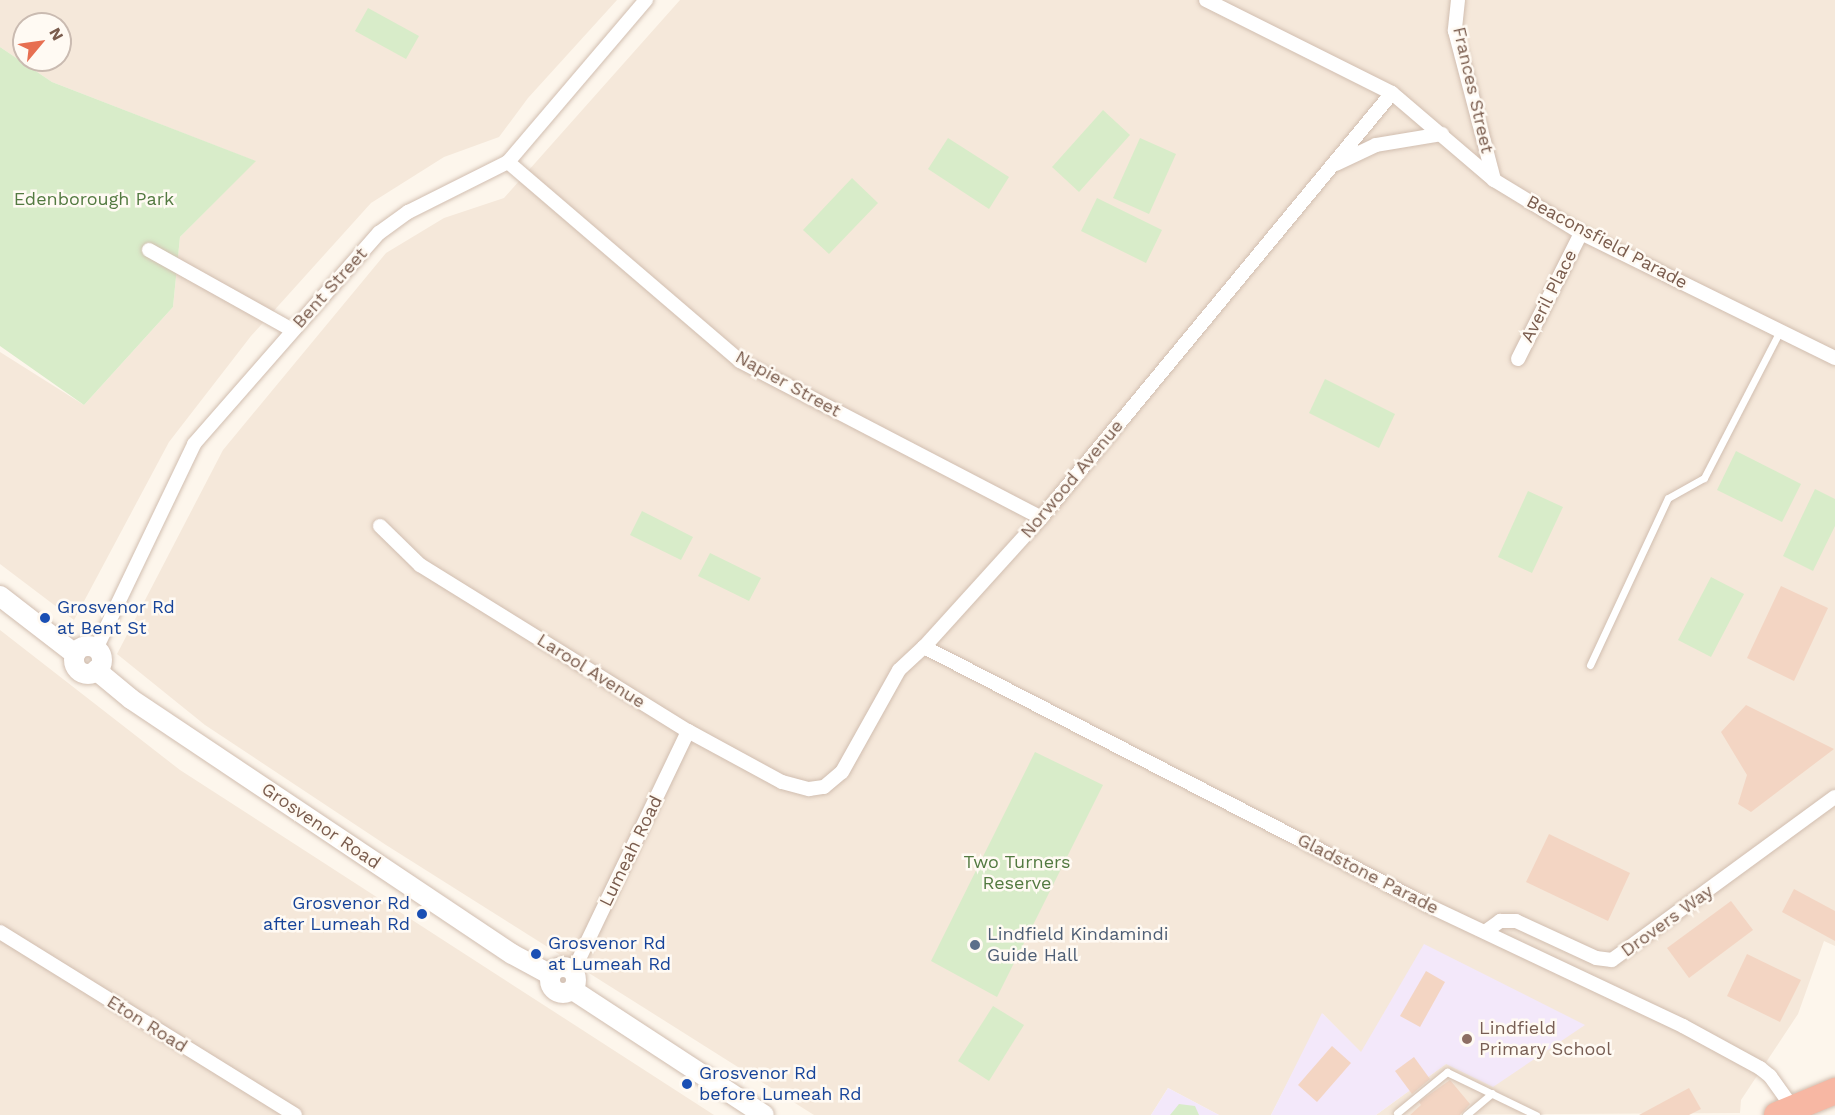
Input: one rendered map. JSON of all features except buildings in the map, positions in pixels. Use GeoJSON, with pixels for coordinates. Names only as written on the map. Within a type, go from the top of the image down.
{"type":"FeatureCollection","features":[{"type":"Feature","properties":{"kind":"highway"},"geometry":{"type":"LineString","coordinates":[[1789,1113],[1835,1091]]}},
{"type":"Feature","properties":{"kind":"street","name":"Bent Street"},"geometry":{"type":"LineString","coordinates":[[96,649],[194,444],[379,233],[416,207],[508,162],[646,0]]}},
{"type":"Feature","properties":{"kind":"street","name":"Beaconsfield Parade"},"geometry":{"type":"LineString","coordinates":[[1206,0],[1392,93],[1494,180],[1581,233],[1835,358]]}},
{"type":"Feature","properties":{"kind":"street","name":"Frances Street"},"geometry":{"type":"LineString","coordinates":[[1458,0],[1455,31],[1494,180]]}},
{"type":"Feature","properties":{"kind":"street","name":"Norwood Avenue"},"geometry":{"type":"LineString","coordinates":[[817,788],[834,781],[842,772],[899,670],[924,648],[1041,518],[1392,93]]}},
{"type":"Feature","properties":{"kind":"street","name":"Norwood Avenue"},"geometry":{"type":"LineString","coordinates":[[1331,166],[1376,145],[1442,134]]}},
{"type":"Feature","properties":{"kind":"street","name":"Napier Street"},"geometry":{"type":"LineString","coordinates":[[508,162],[740,361],[1041,518]]}},
{"type":"Feature","properties":{"kind":"street","name":"Averil Place"},"geometry":{"type":"LineString","coordinates":[[1518,359],[1581,233]]}},
{"type":"Feature","properties":{"kind":"street"},"geometry":{"type":"LineString","coordinates":[[149,250],[292,330]]}},
{"type":"Feature","properties":{"kind":"street","name":"Larool Avenue"},"geometry":{"type":"LineString","coordinates":[[380,526],[420,565],[688,731],[782,782],[817,788]]}},
{"type":"Feature","properties":{"kind":"street"},"geometry":{"type":"LineString","coordinates":[[0,596],[75,654]]}},
{"type":"Feature","properties":{"kind":"street"},"geometry":{"type":"LineString","coordinates":[[85,646],[96,649],[101,660],[96,670],[88,674],[79,670],[74,663],[75,654],[85,646]]}},
{"type":"Feature","properties":{"kind":"street","name":"Gladstone Parade"},"geometry":{"type":"LineString","coordinates":[[924,648],[1485,932],[1683,1026],[1760,1068],[1770,1076],[1789,1113]]}},
{"type":"Feature","properties":{"kind":"street","name":"Grosvenor Road"},"geometry":{"type":"LineString","coordinates":[[96,670],[131,699],[502,947],[551,975]]}},
{"type":"Feature","properties":{"kind":"street","name":"Lumeah Road"},"geometry":{"type":"LineString","coordinates":[[571,969],[578,961],[688,731]]}},
{"type":"Feature","properties":{"kind":"street","name":"Drovers Way"},"geometry":{"type":"LineString","coordinates":[[1485,932],[1500,921],[1516,921],[1596,958],[1612,960],[1835,797]]}},
{"type":"Feature","properties":{"kind":"street","name":"Eton Road"},"geometry":{"type":"LineString","coordinates":[[0,932],[295,1115]]}},
{"type":"Feature","properties":{"kind":"street"},"geometry":{"type":"LineString","coordinates":[[573,990],[576,981],[571,969],[557,968],[551,975],[550,983],[557,992],[573,990],[764,1115]]}},
{"type":"Feature","properties":{"kind":"lane"},"geometry":{"type":"LineString","coordinates":[[1590,665],[1668,498],[1704,478],[1780,331]]}},
{"type":"Feature","properties":{"kind":"lane"},"geometry":{"type":"LineString","coordinates":[[1397,1113],[1447,1072],[1536,1115]]}},
{"type":"Feature","properties":{"kind":"lane"},"geometry":{"type":"LineString","coordinates":[[1466,1115],[1492,1093]]}},
{"type":"Feature","properties":{"kind":"shaded area"},"geometry":{"type":"Polygon","coordinates":[[[0,0],[617,0],[528,98],[499,137],[444,157],[371,203],[251,336],[169,442],[74,620],[0,564],[0,352],[84,405],[173,307],[180,237],[255,161],[52,82],[37,72],[72,72],[72,12],[12,12],[12,55],[0,47],[0,0]]]}},
{"type":"Feature","properties":{"kind":"shaded area"},"geometry":{"type":"Polygon","coordinates":[[[680,0],[1835,0],[1835,946],[1824,941],[1798,1014],[1741,1100],[1740,1113],[1376,1115],[1446,1064],[1584,1026],[1361,1053],[1323,1014],[1271,1115],[1219,1115],[1168,1088],[1151,1115],[814,1115],[386,845],[205,725],[117,654],[223,450],[386,253],[444,218],[504,198],[680,0]]]}},
{"type":"Feature","properties":{"kind":"shaded area"},"geometry":{"type":"Polygon","coordinates":[[[0,630],[180,770],[714,1115],[0,1115],[0,630]]]}},
{"type":"Feature","properties":{"kind":"shaded area","name":"Lindfield Primary School"},"geometry":{"type":"Polygon","coordinates":[[[1424,944],[1585,1025],[1493,1087],[1446,1064],[1376,1115],[1271,1115],[1322,1013],[1361,1052],[1424,944]]]}},
{"type":"Feature","properties":{"kind":"shaded area"},"geometry":{"type":"Polygon","coordinates":[[[1168,1088],[1219,1115],[1151,1115],[1168,1088]]]}},
{"type":"Feature","properties":{"kind":"green space"},"geometry":{"type":"Polygon","coordinates":[[[368,8],[419,36],[406,59],[355,31],[368,8]]]}},
{"type":"Feature","properties":{"kind":"green space","name":"Edenborough Park"},"geometry":{"type":"Polygon","coordinates":[[[0,47],[12,55],[12,72],[37,72],[52,82],[256,161],[180,237],[173,307],[84,405],[0,346],[0,47]]]}},
{"type":"Feature","properties":{"kind":"green space"},"geometry":{"type":"Polygon","coordinates":[[[1103,110],[1130,135],[1079,192],[1052,167],[1103,110]]]}},
{"type":"Feature","properties":{"kind":"green space"},"geometry":{"type":"Polygon","coordinates":[[[948,138],[1009,177],[989,209],[928,169],[948,138]]]}},
{"type":"Feature","properties":{"kind":"green space"},"geometry":{"type":"Polygon","coordinates":[[[1140,138],[1176,154],[1149,214],[1113,198],[1140,138]]]}},
{"type":"Feature","properties":{"kind":"green space"},"geometry":{"type":"Polygon","coordinates":[[[852,178],[878,203],[829,254],[803,230],[852,178]]]}},
{"type":"Feature","properties":{"kind":"green space"},"geometry":{"type":"Polygon","coordinates":[[[1097,198],[1162,230],[1146,263],[1081,231],[1097,198]]]}},
{"type":"Feature","properties":{"kind":"green space"},"geometry":{"type":"Polygon","coordinates":[[[1325,379],[1395,414],[1379,448],[1309,413],[1325,379]]]}},
{"type":"Feature","properties":{"kind":"green space"},"geometry":{"type":"Polygon","coordinates":[[[1736,451],[1801,484],[1782,522],[1717,490],[1736,451]]]}},
{"type":"Feature","properties":{"kind":"green space"},"geometry":{"type":"Polygon","coordinates":[[[1815,489],[1835,499],[1835,526],[1813,571],[1783,556],[1815,489]]]}},
{"type":"Feature","properties":{"kind":"green space"},"geometry":{"type":"Polygon","coordinates":[[[1528,491],[1563,507],[1532,573],[1498,557],[1528,491]]]}},
{"type":"Feature","properties":{"kind":"green space"},"geometry":{"type":"Polygon","coordinates":[[[642,511],[693,537],[681,560],[630,535],[642,511]]]}},
{"type":"Feature","properties":{"kind":"green space"},"geometry":{"type":"Polygon","coordinates":[[[710,553],[761,578],[749,601],[698,576],[710,553]]]}},
{"type":"Feature","properties":{"kind":"green space"},"geometry":{"type":"Polygon","coordinates":[[[1711,577],[1744,594],[1711,657],[1678,640],[1711,577]]]}},
{"type":"Feature","properties":{"kind":"green space","name":"Two Turners Reserve"},"geometry":{"type":"Polygon","coordinates":[[[1035,752],[1103,785],[997,997],[931,961],[1035,752]]]}},
{"type":"Feature","properties":{"kind":"green space"},"geometry":{"type":"Polygon","coordinates":[[[993,1006],[1024,1025],[989,1081],[958,1061],[993,1006]]]}},
{"type":"Feature","properties":{"kind":"green space"},"geometry":{"type":"Polygon","coordinates":[[[1179,1104],[1195,1106],[1199,1115],[1170,1115],[1179,1104]]]}},
{"type":"Feature","properties":{"kind":"place","name":"Grosvenor Rd at Bent St"},"geometry":{"type":"Point","coordinates":[45,618]}},
{"type":"Feature","properties":{"kind":"place","name":"Grosvenor Rd after Lumeah Rd"},"geometry":{"type":"Point","coordinates":[422,914]}},
{"type":"Feature","properties":{"kind":"place","name":"Lindfield Kindamindi Guide Hall"},"geometry":{"type":"Point","coordinates":[975,945]}},
{"type":"Feature","properties":{"kind":"place","name":"Grosvenor Rd at Lumeah Rd"},"geometry":{"type":"Point","coordinates":[536,954]}},
{"type":"Feature","properties":{"kind":"place","name":"Lindfield Primary School"},"geometry":{"type":"Point","coordinates":[1467,1039]}},
{"type":"Feature","properties":{"kind":"place","name":"Grosvenor Rd before Lumeah Rd"},"geometry":{"type":"Point","coordinates":[687,1084]}}]}
